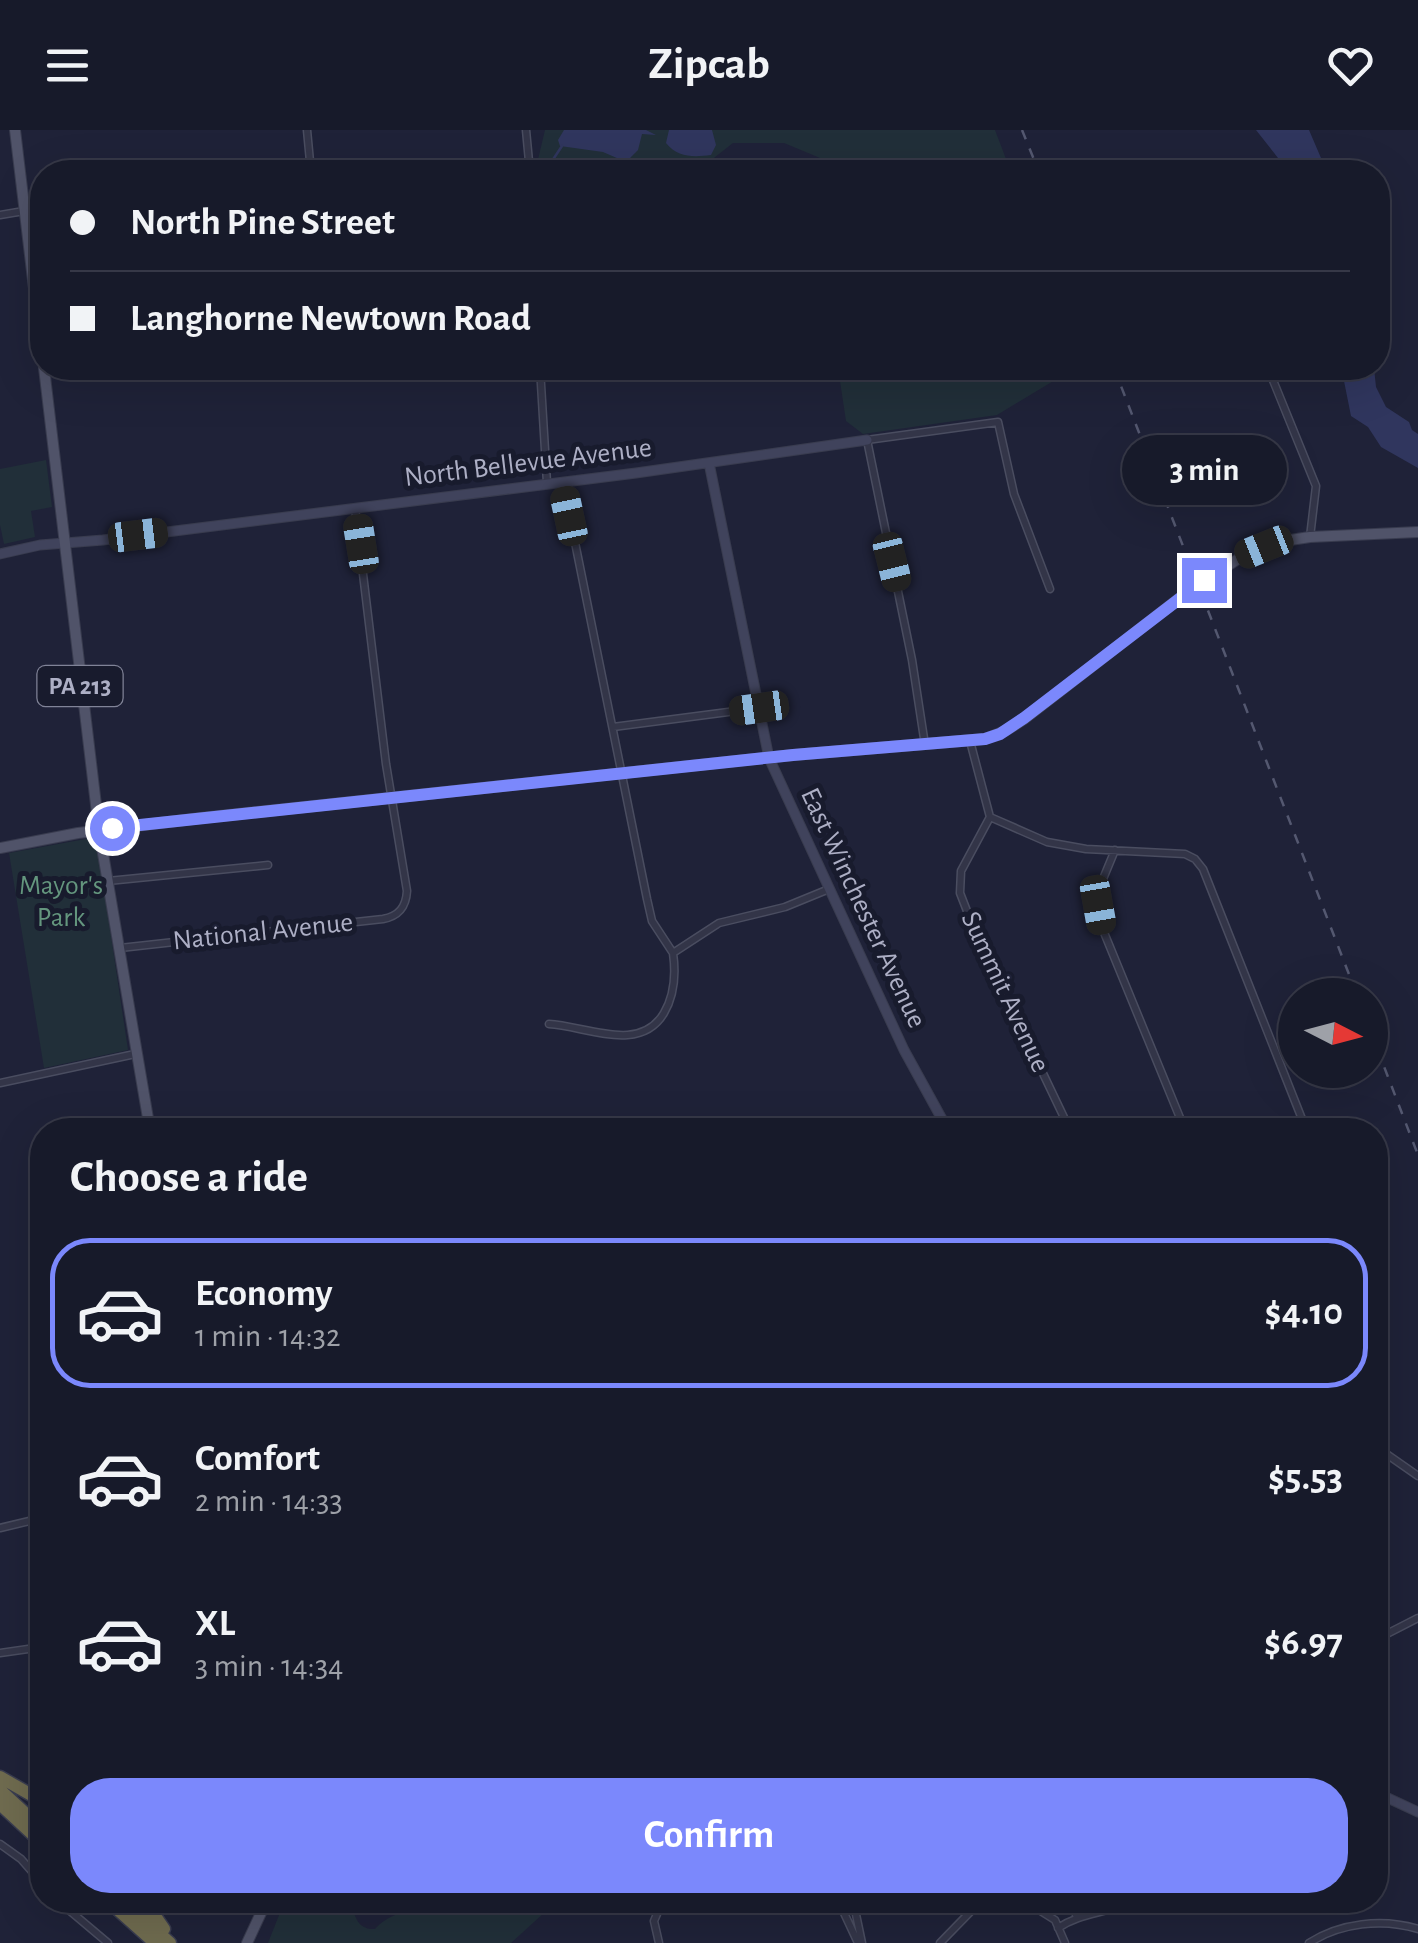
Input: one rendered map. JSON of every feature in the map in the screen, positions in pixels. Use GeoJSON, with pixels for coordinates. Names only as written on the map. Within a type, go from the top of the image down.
{"type":"FeatureCollection","features":[{"type":"Feature","properties":{"kind":"highway"},"geometry":{"type":"LineString","coordinates":[[0,1777],[30,1794]]}},
{"type":"Feature","properties":{"kind":"highway"},"geometry":{"type":"LineString","coordinates":[[0,1790],[30,1818]]}},
{"type":"Feature","properties":{"kind":"highway"},"geometry":{"type":"LineString","coordinates":[[0,1804],[30,1831]]}},
{"type":"Feature","properties":{"kind":"highway"},"geometry":{"type":"LineString","coordinates":[[122,1913],[155,1943]]}},
{"type":"Feature","properties":{"kind":"highway"},"geometry":{"type":"LineString","coordinates":[[137,1913],[172,1943]]}},
{"type":"Feature","properties":{"kind":"highway"},"geometry":{"type":"LineString","coordinates":[[152,1913],[172,1943]]}},
{"type":"Feature","properties":{"kind":"main road"},"geometry":{"type":"LineString","coordinates":[[15,130],[30,253]]}},
{"type":"Feature","properties":{"kind":"main road","name":"PA 213"},"geometry":{"type":"LineString","coordinates":[[45,380],[99,830],[148,1118]]}},
{"type":"Feature","properties":{"kind":"main road"},"geometry":{"type":"LineString","coordinates":[[0,848],[99,830],[769,758],[970,741],[1005,732],[1224,566],[1277,542],[1418,532]]}},
{"type":"Feature","properties":{"kind":"main road"},"geometry":{"type":"LineString","coordinates":[[248,1943],[261,1913]]}},
{"type":"Feature","properties":{"kind":"street"},"geometry":{"type":"LineString","coordinates":[[307,130],[310,160]]}},
{"type":"Feature","properties":{"kind":"street"},"geometry":{"type":"LineString","coordinates":[[526,130],[529,160]]}},
{"type":"Feature","properties":{"kind":"street"},"geometry":{"type":"LineString","coordinates":[[0,215],[25,211]]}},
{"type":"Feature","properties":{"kind":"street"},"geometry":{"type":"LineString","coordinates":[[541,380],[547,483]]}},
{"type":"Feature","properties":{"kind":"street"},"geometry":{"type":"LineString","coordinates":[[1273,380],[1316,486],[1310,537]]}},
{"type":"Feature","properties":{"kind":"street","name":"North Bellevue Avenue"},"geometry":{"type":"LineString","coordinates":[[0,554],[64,542],[709,463],[998,422],[1014,494],[1050,589]]}},
{"type":"Feature","properties":{"kind":"street"},"geometry":{"type":"LineString","coordinates":[[867,440],[912,660],[925,745]]}},
{"type":"Feature","properties":{"kind":"street","name":"East Winchester Avenue"},"geometry":{"type":"LineString","coordinates":[[709,463],[769,758],[904,1050],[941,1118]]}},
{"type":"Feature","properties":{"kind":"street"},"geometry":{"type":"LineString","coordinates":[[549,1024],[615,1035],[648,1031],[662,1016],[672,992],[672,953],[652,921],[562,481]]}},
{"type":"Feature","properties":{"kind":"street"},"geometry":{"type":"LineString","coordinates":[[355,506],[391,798]]}},
{"type":"Feature","properties":{"kind":"street"},"geometry":{"type":"LineString","coordinates":[[613,728],[759,708]]}},
{"type":"Feature","properties":{"kind":"street"},"geometry":{"type":"LineString","coordinates":[[970,741],[990,817],[1048,842],[1178,852],[1200,864],[1301,1118]]}},
{"type":"Feature","properties":{"kind":"street","name":"National Avenue"},"geometry":{"type":"LineString","coordinates":[[118,949],[393,916],[404,906],[407,891],[391,798]]}},
{"type":"Feature","properties":{"kind":"street","name":"Summit Avenue"},"geometry":{"type":"LineString","coordinates":[[990,817],[961,871],[960,893],[1064,1118]]}},
{"type":"Feature","properties":{"kind":"street"},"geometry":{"type":"LineString","coordinates":[[1115,850],[1098,891],[1103,930],[1180,1118]]}},
{"type":"Feature","properties":{"kind":"street"},"geometry":{"type":"LineString","coordinates":[[107,881],[268,865]]}},
{"type":"Feature","properties":{"kind":"street"},"geometry":{"type":"LineString","coordinates":[[672,953],[719,924],[784,907],[830,889]]}},
{"type":"Feature","properties":{"kind":"street"},"geometry":{"type":"LineString","coordinates":[[0,1083],[135,1054]]}},
{"type":"Feature","properties":{"kind":"street"},"geometry":{"type":"LineString","coordinates":[[1388,1454],[1418,1476]]}},
{"type":"Feature","properties":{"kind":"street"},"geometry":{"type":"LineString","coordinates":[[0,1528],[30,1521]]}},
{"type":"Feature","properties":{"kind":"street"},"geometry":{"type":"LineString","coordinates":[[1388,1633],[1418,1618]]}},
{"type":"Feature","properties":{"kind":"street"},"geometry":{"type":"LineString","coordinates":[[0,1653],[30,1649]]}},
{"type":"Feature","properties":{"kind":"street"},"geometry":{"type":"LineString","coordinates":[[1388,1798],[1418,1812]]}},
{"type":"Feature","properties":{"kind":"street"},"geometry":{"type":"LineString","coordinates":[[0,1844],[30,1870]]}},
{"type":"Feature","properties":{"kind":"street"},"geometry":{"type":"LineString","coordinates":[[73,1913],[108,1943]]}},
{"type":"Feature","properties":{"kind":"street"},"geometry":{"type":"LineString","coordinates":[[657,1913],[654,1921],[658,1941]]}},
{"type":"Feature","properties":{"kind":"street"},"geometry":{"type":"LineString","coordinates":[[845,1913],[860,1943]]}},
{"type":"Feature","properties":{"kind":"street"},"geometry":{"type":"LineString","coordinates":[[854,1913],[860,1943]]}},
{"type":"Feature","properties":{"kind":"street"},"geometry":{"type":"LineString","coordinates":[[940,1943],[969,1913]]}},
{"type":"Feature","properties":{"kind":"street"},"geometry":{"type":"LineString","coordinates":[[1044,1913],[1055,1920],[1064,1943]]}},
{"type":"Feature","properties":{"kind":"street"},"geometry":{"type":"LineString","coordinates":[[1058,1928],[1076,1916],[1090,1913]]}},
{"type":"Feature","properties":{"kind":"street"},"geometry":{"type":"LineString","coordinates":[[1309,1943],[1327,1933],[1358,1925],[1398,1924],[1418,1930]]}},
{"type":"Feature","properties":{"kind":"green space"},"geometry":{"type":"Polygon","coordinates":[[[545,130],[995,130],[1006,160],[820,160],[784,143],[733,143],[711,160],[538,160],[545,130]]]}},
{"type":"Feature","properties":{"kind":"green space"},"geometry":{"type":"Polygon","coordinates":[[[840,380],[1055,380],[997,415],[863,434],[846,421],[840,380]]]}},
{"type":"Feature","properties":{"kind":"green space"},"geometry":{"type":"Polygon","coordinates":[[[46,460],[52,507],[31,511],[35,537],[4,544],[0,469],[46,460]]]}},
{"type":"Feature","properties":{"kind":"green space","name":"Mayor's Park"},"geometry":{"type":"Polygon","coordinates":[[[91,838],[97,842],[128,1050],[44,1068],[9,853],[91,838]]]}},
{"type":"Feature","properties":{"kind":"green space"},"geometry":{"type":"Polygon","coordinates":[[[280,1913],[354,1913],[360,1924],[375,1929],[401,1913],[544,1913],[511,1943],[268,1943],[280,1913]]]}},
{"type":"Feature","properties":{"kind":"water"},"geometry":{"type":"Polygon","coordinates":[[[564,130],[646,130],[656,135],[642,134],[638,150],[628,160],[560,146],[558,140],[564,130]]]}},
{"type":"Feature","properties":{"kind":"water"},"geometry":{"type":"Polygon","coordinates":[[[669,130],[712,130],[716,145],[711,155],[681,154],[666,143],[669,130]]]}},
{"type":"Feature","properties":{"kind":"water"},"geometry":{"type":"Polygon","coordinates":[[[1256,130],[1309,130],[1322,160],[1280,160],[1256,130]]]}},
{"type":"Feature","properties":{"kind":"water"},"geometry":{"type":"Polygon","coordinates":[[[1344,380],[1375,380],[1386,407],[1409,422],[1418,434],[1418,468],[1381,447],[1368,427],[1351,416],[1344,380]]]}},
{"type":"Feature","properties":{"kind":"waterway"},"geometry":{"type":"LineString","coordinates":[[553,160],[562,146]]}},
{"type":"Feature","properties":{"kind":"railway"},"geometry":{"type":"LineString","coordinates":[[1022,130],[1034,160]]}},
{"type":"Feature","properties":{"kind":"railway"},"geometry":{"type":"LineString","coordinates":[[1119,380],[1350,978]]}},
{"type":"Feature","properties":{"kind":"railway"},"geometry":{"type":"LineString","coordinates":[[1388,1077],[1418,1155]]}},
{"type":"Feature","properties":{"kind":"route"},"geometry":{"type":"LineString","coordinates":[[112,828],[793,755],[985,739],[1024,718],[1204,580]]}}]}
